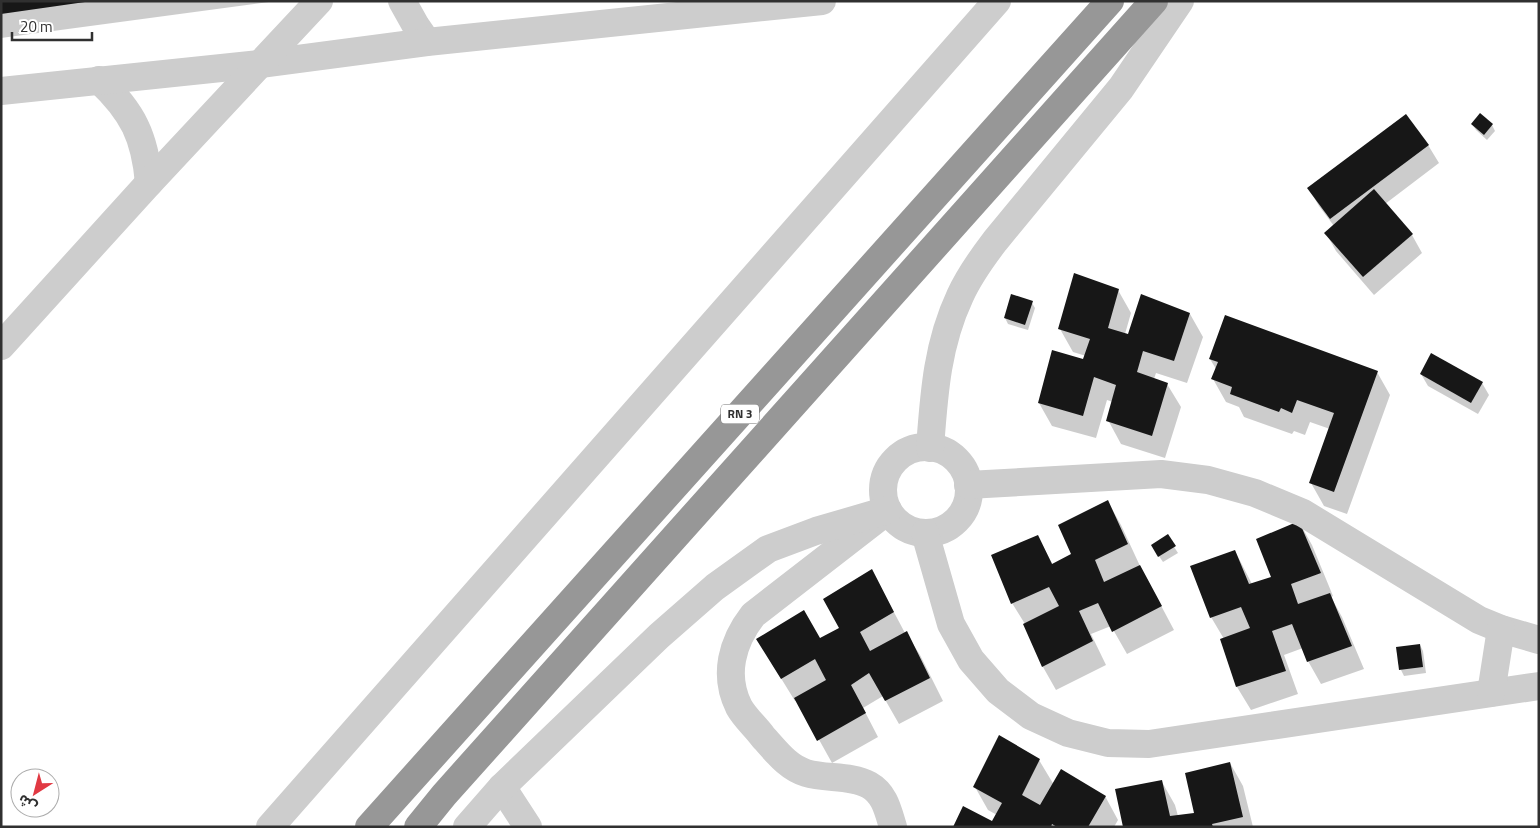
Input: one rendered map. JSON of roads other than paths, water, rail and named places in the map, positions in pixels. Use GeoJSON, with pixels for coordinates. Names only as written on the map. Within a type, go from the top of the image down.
{"type":"FeatureCollection","features":[{"type":"Feature","properties":{"kind":"highway","name":"RN 3"},"geometry":{"type":"LineString","coordinates":[[369,827],[1110,1]]}},
{"type":"Feature","properties":{"kind":"highway","name":"RN 3"},"geometry":{"type":"LineString","coordinates":[[418,827],[1154,1]]}},
{"type":"Feature","properties":{"kind":"street"},"geometry":{"type":"LineString","coordinates":[[1,346],[319,1]]}},
{"type":"Feature","properties":{"kind":"street"},"geometry":{"type":"LineString","coordinates":[[402,1],[416,26],[428,42]]}},
{"type":"Feature","properties":{"kind":"street"},"geometry":{"type":"LineString","coordinates":[[1,91],[260,64],[725,6],[822,1]]}},
{"type":"Feature","properties":{"kind":"street"},"geometry":{"type":"LineString","coordinates":[[270,827],[997,1]]}},
{"type":"Feature","properties":{"kind":"street"},"geometry":{"type":"LineString","coordinates":[[930,448],[934,388],[939,356],[948,324],[960,295],[976,267],[995,241],[1121,88],[1180,1]]}},
{"type":"Feature","properties":{"kind":"street"},"geometry":{"type":"LineString","coordinates":[[100,80],[114,94],[136,126],[146,154],[150,183]]}},
{"type":"Feature","properties":{"kind":"street"},"geometry":{"type":"LineString","coordinates":[[920,448],[930,448],[948,454],[961,467],[968,484],[966,506],[954,523],[940,530],[925,533],[908,529],[900,524],[888,510],[884,500],[884,479],[888,470],[902,455],[920,448]]}},
{"type":"Feature","properties":{"kind":"street"},"geometry":{"type":"LineString","coordinates":[[968,484],[1161,474],[1208,480],[1255,493],[1303,513],[1466,613],[1491,626],[1539,640]]}},
{"type":"Feature","properties":{"kind":"street"},"geometry":{"type":"LineString","coordinates":[[467,827],[502,787],[660,636],[716,587],[768,549],[816,530],[888,510]]}},
{"type":"Feature","properties":{"kind":"street"},"geometry":{"type":"LineString","coordinates":[[888,510],[753,616],[743,629],[736,644],[731,676],[734,693],[740,709],[785,762],[806,772],[869,785],[882,797],[887,805],[893,827]]}},
{"type":"Feature","properties":{"kind":"street"},"geometry":{"type":"LineString","coordinates":[[925,533],[951,624],[971,660],[998,691],[1031,716],[1068,733],[1108,743],[1149,744],[1539,686]]}},
{"type":"Feature","properties":{"kind":"street"},"geometry":{"type":"LineString","coordinates":[[1491,693],[1501,629]]}},
{"type":"Feature","properties":{"kind":"street"},"geometry":{"type":"LineString","coordinates":[[502,787],[528,827]]}}]}
